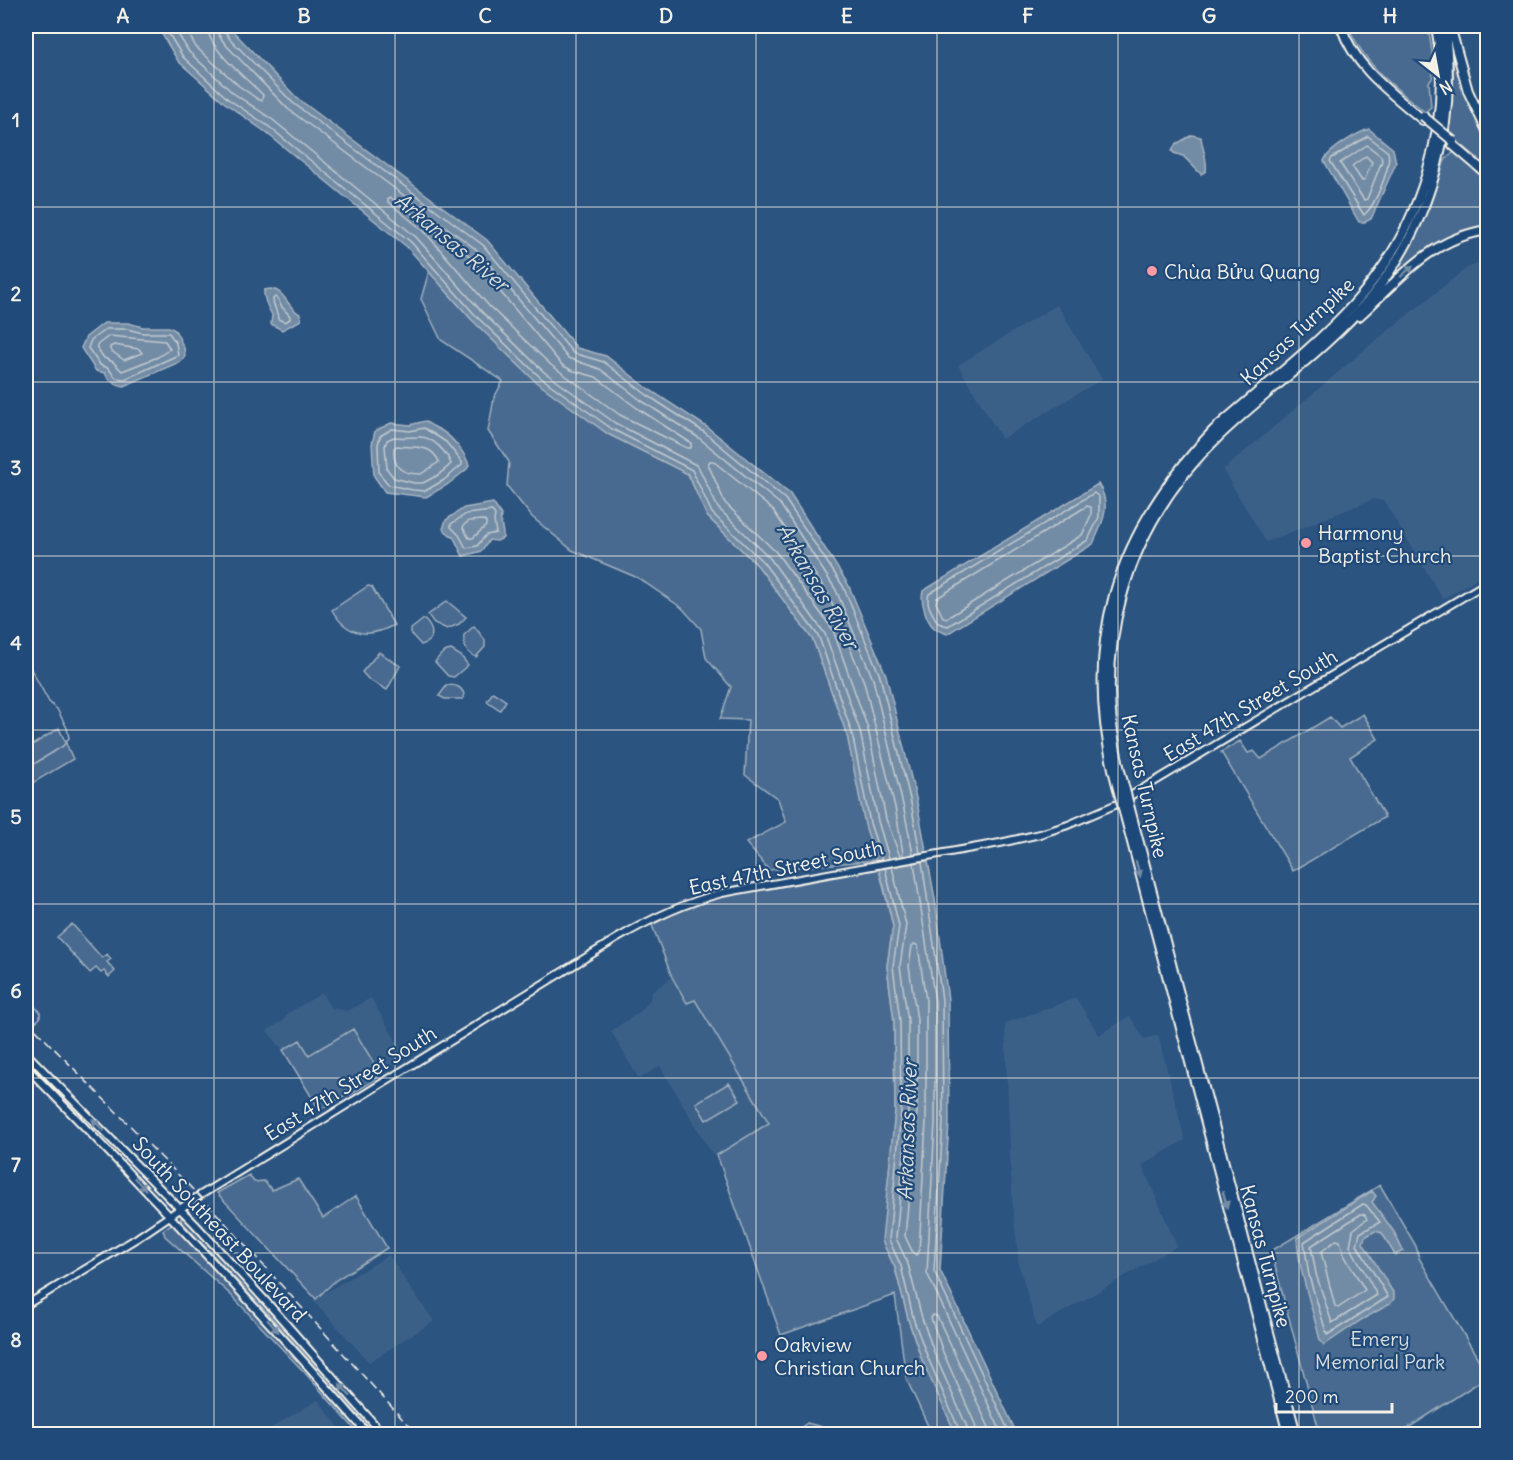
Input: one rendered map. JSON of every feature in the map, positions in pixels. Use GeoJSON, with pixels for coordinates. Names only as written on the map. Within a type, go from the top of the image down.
{"type":"FeatureCollection","features":[{"type":"Feature","properties":{"kind":"highway"},"geometry":{"type":"LineString","coordinates":[[1343,26],[1367,65],[1423,118],[1488,170]]}},
{"type":"Feature","properties":{"kind":"highway","name":"Kansas Turnpike"},"geometry":{"type":"LineString","coordinates":[[1288,1434],[1121,787],[1110,695],[1111,661],[1118,612],[1131,566],[1150,525],[1198,451],[1327,332],[1354,304],[1376,277],[1402,236],[1429,167],[1439,110],[1434,26]]}},
{"type":"Feature","properties":{"kind":"highway","name":"Kansas Turnpike"},"geometry":{"type":"LineString","coordinates":[[1216,434],[1316,351],[1359,310],[1381,283],[1403,249],[1421,213],[1433,180],[1445,124],[1448,76],[1444,26]]}},
{"type":"Feature","properties":{"kind":"highway"},"geometry":{"type":"LineString","coordinates":[[1450,26],[1468,91],[1488,133]]}},
{"type":"Feature","properties":{"kind":"highway"},"geometry":{"type":"LineString","coordinates":[[1453,143],[1488,175]]}},
{"type":"Feature","properties":{"kind":"highway"},"geometry":{"type":"LineString","coordinates":[[1316,351],[1331,342],[1429,252],[1464,234],[1488,230]]}},
{"type":"Feature","properties":{"kind":"highway","name":"Kansas Turnpike"},"geometry":{"type":"LineString","coordinates":[[1127,811],[1296,1434]]}},
{"type":"Feature","properties":{"kind":"main road","name":"East 47th Street South"},"geometry":{"type":"LineString","coordinates":[[26,1305],[650,920],[691,902],[722,893],[945,853],[1040,834],[1068,825],[1109,808],[1488,582]]}},
{"type":"Feature","properties":{"kind":"main road","name":"South Southeast Boulevard"},"geometry":{"type":"LineString","coordinates":[[26,1053],[181,1209],[383,1434]]}},
{"type":"Feature","properties":{"kind":"main road","name":"South Southeast Boulevard"},"geometry":{"type":"LineString","coordinates":[[26,1067],[259,1311],[368,1434]]}},
{"type":"Feature","properties":{"kind":"shaded area"},"geometry":{"type":"Polygon","coordinates":[[[1488,263],[1487,572],[1443,599],[1384,501],[1374,499],[1266,542],[1223,470],[1369,346],[1468,267],[1488,263]]]}},
{"type":"Feature","properties":{"kind":"shaded area"},"geometry":{"type":"Polygon","coordinates":[[[1057,305],[1102,379],[1002,439],[958,365],[1057,305]]]}},
{"type":"Feature","properties":{"kind":"shaded area"},"geometry":{"type":"Polygon","coordinates":[[[672,977],[687,1003],[694,1000],[769,1123],[714,1157],[660,1066],[639,1079],[611,1031],[641,1011],[649,1001],[652,992],[672,977]]]}},
{"type":"Feature","properties":{"kind":"shaded area"},"geometry":{"type":"Polygon","coordinates":[[[322,993],[330,1008],[348,1011],[371,998],[406,1058],[380,1073],[353,1029],[309,1055],[300,1040],[283,1050],[267,1031],[283,1021],[287,1014],[322,993]]]}},
{"type":"Feature","properties":{"kind":"shaded area"},"geometry":{"type":"Polygon","coordinates":[[[1076,998],[1099,1035],[1130,1016],[1144,1039],[1158,1035],[1185,1140],[1142,1165],[1177,1246],[1037,1327],[1019,1266],[1012,1195],[1005,1028],[1006,1023],[1076,998]]]}},
{"type":"Feature","properties":{"kind":"shaded area"},"geometry":{"type":"Polygon","coordinates":[[[389,1255],[434,1321],[369,1362],[313,1300],[389,1255]]]}},
{"type":"Feature","properties":{"kind":"shaded area"},"geometry":{"type":"Polygon","coordinates":[[[318,1400],[344,1434],[261,1434],[318,1400]]]}},
{"type":"Feature","properties":{"kind":"green space"},"geometry":{"type":"Polygon","coordinates":[[[1348,26],[1428,26],[1434,65],[1432,79],[1429,82],[1431,107],[1425,112],[1381,74],[1363,53],[1348,26]]]}},
{"type":"Feature","properties":{"kind":"green space"},"geometry":{"type":"Polygon","coordinates":[[[1455,59],[1464,91],[1487,140],[1487,166],[1457,141],[1449,129],[1453,61],[1455,59]]]}},
{"type":"Feature","properties":{"kind":"green space"},"geometry":{"type":"Polygon","coordinates":[[[1455,151],[1487,178],[1487,227],[1446,240],[1415,261],[1393,281],[1391,278],[1407,252],[1430,205],[1445,160],[1455,151]]]}},
{"type":"Feature","properties":{"kind":"green space"},"geometry":{"type":"Polygon","coordinates":[[[429,271],[470,318],[608,434],[688,474],[707,516],[758,566],[813,640],[847,735],[876,860],[769,870],[746,843],[786,822],[778,799],[745,775],[748,720],[720,719],[731,687],[706,658],[701,629],[682,608],[638,578],[572,550],[532,517],[507,486],[509,462],[488,431],[494,398],[503,381],[441,340],[421,299],[429,271]]]}},
{"type":"Feature","properties":{"kind":"green space"},"geometry":{"type":"Polygon","coordinates":[[[368,586],[372,587],[394,625],[367,633],[351,630],[338,619],[332,610],[368,586]]]}},
{"type":"Feature","properties":{"kind":"green space"},"geometry":{"type":"Polygon","coordinates":[[[447,601],[466,617],[459,624],[447,629],[434,623],[428,615],[447,601]]]}},
{"type":"Feature","properties":{"kind":"green space"},"geometry":{"type":"Polygon","coordinates":[[[424,619],[432,634],[426,643],[421,645],[411,634],[411,629],[424,619]]]}},
{"type":"Feature","properties":{"kind":"green space"},"geometry":{"type":"Polygon","coordinates":[[[474,626],[485,640],[485,647],[476,657],[468,651],[464,639],[464,635],[474,626]]]}},
{"type":"Feature","properties":{"kind":"green space"},"geometry":{"type":"Polygon","coordinates":[[[451,650],[461,656],[468,665],[454,677],[448,676],[435,662],[446,651],[451,650]]]}},
{"type":"Feature","properties":{"kind":"green space"},"geometry":{"type":"Polygon","coordinates":[[[379,652],[400,666],[387,690],[369,680],[362,672],[379,652]]]}},
{"type":"Feature","properties":{"kind":"green space"},"geometry":{"type":"Polygon","coordinates":[[[447,685],[455,686],[463,691],[463,699],[445,699],[439,696],[447,685]]]}},
{"type":"Feature","properties":{"kind":"green space"},"geometry":{"type":"Polygon","coordinates":[[[493,692],[506,701],[500,710],[487,701],[493,692]]]}},
{"type":"Feature","properties":{"kind":"green space"},"geometry":{"type":"Polygon","coordinates":[[[1363,714],[1378,739],[1350,757],[1385,817],[1293,871],[1221,752],[1240,741],[1248,753],[1254,751],[1261,759],[1330,717],[1340,728],[1363,714]]]}},
{"type":"Feature","properties":{"kind":"green space"},"geometry":{"type":"Polygon","coordinates":[[[59,728],[73,759],[26,787],[26,749],[59,728]]]}},
{"type":"Feature","properties":{"kind":"green space"},"geometry":{"type":"Polygon","coordinates":[[[859,868],[879,869],[893,926],[887,966],[894,1021],[895,1111],[883,1241],[895,1268],[922,1360],[956,1434],[911,1434],[928,1426],[906,1378],[895,1295],[781,1335],[717,1155],[769,1123],[695,1000],[687,1003],[672,977],[652,925],[703,898],[859,868]]]}},
{"type":"Feature","properties":{"kind":"green space"},"geometry":{"type":"Polygon","coordinates":[[[72,924],[102,958],[107,954],[111,959],[107,962],[115,971],[109,977],[104,971],[101,973],[96,968],[90,973],[57,937],[72,924]]]}},
{"type":"Feature","properties":{"kind":"green space"},"geometry":{"type":"Polygon","coordinates":[[[353,1029],[380,1073],[375,1080],[350,1095],[349,1093],[323,1108],[317,1106],[283,1050],[300,1040],[309,1055],[353,1029]]]}},
{"type":"Feature","properties":{"kind":"green space"},"geometry":{"type":"Polygon","coordinates":[[[729,1083],[740,1100],[706,1120],[696,1103],[729,1083]]]}},
{"type":"Feature","properties":{"kind":"green space"},"geometry":{"type":"Polygon","coordinates":[[[249,1175],[254,1182],[264,1181],[272,1190],[298,1179],[323,1218],[356,1196],[387,1248],[336,1280],[316,1299],[217,1193],[249,1175]]]}},
{"type":"Feature","properties":{"kind":"green space","name":"Emery Memorial Park"},"geometry":{"type":"Polygon","coordinates":[[[1380,1185],[1487,1377],[1399,1434],[1320,1434],[1271,1251],[1380,1185]]]}},
{"type":"Feature","properties":{"kind":"green space"},"geometry":{"type":"Polygon","coordinates":[[[181,1217],[270,1309],[380,1434],[375,1434],[271,1317],[181,1221],[181,1217]]]}},
{"type":"Feature","properties":{"kind":"green space"},"geometry":{"type":"Polygon","coordinates":[[[173,1224],[276,1333],[365,1434],[359,1434],[231,1295],[165,1236],[163,1230],[173,1224]]]}},
{"type":"Feature","properties":{"kind":"green space"},"geometry":{"type":"Polygon","coordinates":[[[807,1423],[840,1432],[865,1434],[792,1434],[807,1423]]]}},
{"type":"Feature","properties":{"kind":"water","name":"Arkansas River"},"geometry":{"type":"Polygon","coordinates":[[[157,26],[228,26],[297,98],[487,240],[577,348],[606,356],[650,390],[707,427],[790,494],[848,584],[886,675],[917,802],[935,899],[948,1000],[949,1122],[940,1270],[1017,1434],[956,1434],[922,1360],[895,1268],[882,1241],[895,1111],[894,1021],[887,966],[893,926],[884,886],[865,825],[847,735],[813,640],[758,566],[707,516],[688,474],[608,434],[536,382],[473,321],[407,247],[264,131],[225,103],[178,61],[157,26]]]}},
{"type":"Feature","properties":{"kind":"water"},"geometry":{"type":"Polygon","coordinates":[[[1369,129],[1393,149],[1396,163],[1371,219],[1359,222],[1324,161],[1337,147],[1369,129]]]}},
{"type":"Feature","properties":{"kind":"water"},"geometry":{"type":"Polygon","coordinates":[[[1192,135],[1201,137],[1206,158],[1206,171],[1201,174],[1183,156],[1172,151],[1176,144],[1192,135]]]}},
{"type":"Feature","properties":{"kind":"water"},"geometry":{"type":"Polygon","coordinates":[[[271,289],[283,296],[300,314],[301,320],[282,330],[271,324],[272,315],[266,303],[264,290],[271,289]]]}},
{"type":"Feature","properties":{"kind":"water"},"geometry":{"type":"Polygon","coordinates":[[[104,323],[169,327],[175,330],[184,348],[185,356],[182,361],[124,386],[115,383],[108,379],[105,373],[96,371],[81,348],[86,337],[104,323]]]}},
{"type":"Feature","properties":{"kind":"water"},"geometry":{"type":"Polygon","coordinates":[[[425,421],[446,434],[462,451],[469,465],[467,469],[447,485],[426,497],[385,492],[374,476],[372,444],[375,431],[391,423],[410,425],[425,421]]]}},
{"type":"Feature","properties":{"kind":"water"},"geometry":{"type":"Polygon","coordinates":[[[1098,484],[1105,499],[1105,506],[1103,521],[1093,544],[947,634],[934,628],[924,610],[923,591],[1098,484]]]}},
{"type":"Feature","properties":{"kind":"water"},"geometry":{"type":"Polygon","coordinates":[[[493,503],[501,515],[503,538],[497,541],[489,540],[482,551],[463,556],[454,538],[443,529],[446,520],[464,508],[493,503]]]}},
{"type":"Feature","properties":{"kind":"water"},"geometry":{"type":"Polygon","coordinates":[[[1372,1191],[1376,1196],[1372,1202],[1394,1232],[1403,1251],[1395,1255],[1382,1233],[1375,1231],[1365,1237],[1363,1243],[1394,1294],[1394,1299],[1390,1304],[1324,1345],[1320,1340],[1303,1277],[1297,1238],[1372,1191]]]}},
{"type":"Feature","properties":{"kind":"waterway"},"geometry":{"type":"LineString","coordinates":[[26,660],[49,702],[57,709],[67,728],[69,738],[63,746],[26,769]]}},
{"type":"Feature","properties":{"kind":"waterway"},"geometry":{"type":"LineString","coordinates":[[26,1000],[40,1011],[40,1018],[33,1024]]}},
{"type":"Feature","properties":{"kind":"railway"},"geometry":{"type":"LineString","coordinates":[[26,1020],[217,1214],[416,1434]]}},
{"type":"Feature","properties":{"kind":"place","name":"Chùa Bửu Quang"},"geometry":{"type":"Point","coordinates":[1152,271]}},
{"type":"Feature","properties":{"kind":"place","name":"Harmony Baptist Church"},"geometry":{"type":"Point","coordinates":[1306,543]}},
{"type":"Feature","properties":{"kind":"place","name":"Oakview Christian Church"},"geometry":{"type":"Point","coordinates":[762,1356]}}]}
